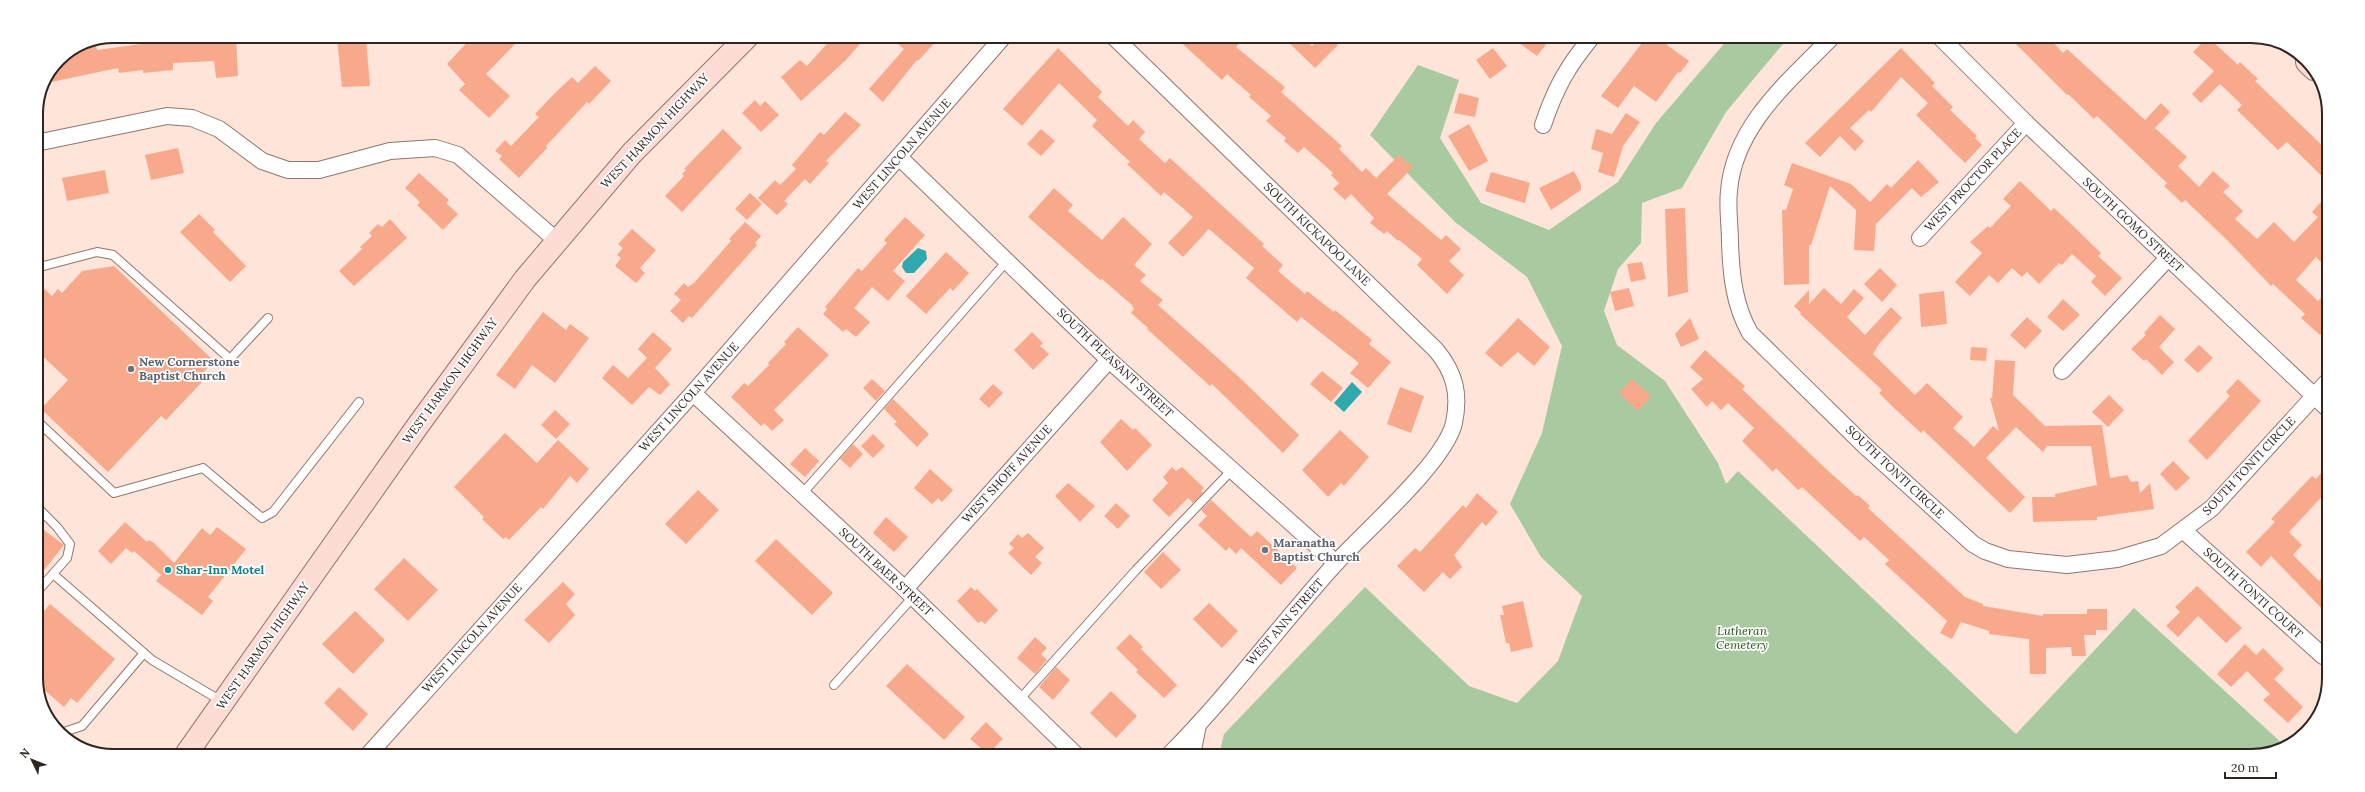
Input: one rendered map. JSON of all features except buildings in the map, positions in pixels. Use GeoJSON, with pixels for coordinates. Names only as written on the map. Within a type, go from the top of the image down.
{"type":"FeatureCollection","features":[{"type":"Feature","properties":{"kind":"main road","name":"WEST HARMON HIGHWAY"},"geometry":{"type":"LineString","coordinates":[[190,749],[475,346],[556,240],[653,131],[741,43]]}},
{"type":"Feature","properties":{"kind":"street","name":"WEST LINCOLN AVENUE"},"geometry":{"type":"LineString","coordinates":[[373,749],[693,393],[900,158],[998,43]]}},
{"type":"Feature","properties":{"kind":"street","name":"SOUTH KICKAPOO LANE"},"geometry":{"type":"LineString","coordinates":[[1120,43],[1445,361],[1453,374],[1456,390],[1454,424],[1437,457]]}},
{"type":"Feature","properties":{"kind":"street"},"geometry":{"type":"LineString","coordinates":[[1542,124],[1555,90],[1573,60],[1587,43]]}},
{"type":"Feature","properties":{"kind":"street","name":"SOUTH TONTI CIRCLE"},"geometry":{"type":"LineString","coordinates":[[1826,43],[1750,126],[1732,168],[1728,191],[1734,292],[1741,316],[1750,333],[1870,451],[1946,520],[1985,552],[2008,559],[2067,565],[2117,559],[2161,546],[2184,531],[2212,508],[2322,388]]}},
{"type":"Feature","properties":{"kind":"street","name":"SOUTH GOMO STREET"},"geometry":{"type":"LineString","coordinates":[[1946,43],[2026,123],[2322,403]]}},
{"type":"Feature","properties":{"kind":"street"},"geometry":{"type":"LineString","coordinates":[[43,142],[167,116],[192,118],[219,129],[262,161],[288,170],[319,170],[390,151],[435,148],[458,155],[556,240]]}},
{"type":"Feature","properties":{"kind":"street","name":"WEST PROCTOR PLACE"},"geometry":{"type":"LineString","coordinates":[[1920,238],[2026,123]]}},
{"type":"Feature","properties":{"kind":"street","name":"SOUTH PLEASANT STREET"},"geometry":{"type":"LineString","coordinates":[[900,158],[1109,360],[1336,563]]}},
{"type":"Feature","properties":{"kind":"street"},"geometry":{"type":"LineString","coordinates":[[2062,371],[2168,258]]}},
{"type":"Feature","properties":{"kind":"street","name":"WEST SHOFF AVENUE"},"geometry":{"type":"LineString","coordinates":[[909,593],[1109,360]]}},
{"type":"Feature","properties":{"kind":"street","name":"SOUTH BAER STREET"},"geometry":{"type":"LineString","coordinates":[[693,393],[909,593],[1071,749]]}},
{"type":"Feature","properties":{"kind":"street","name":"WEST ANN STREET"},"geometry":{"type":"LineString","coordinates":[[1175,749],[1198,725],[1336,563],[1437,457]]}},
{"type":"Feature","properties":{"kind":"street","name":"SOUTH TONTI COURT"},"geometry":{"type":"LineString","coordinates":[[2184,531],[2322,656]]}},
{"type":"Feature","properties":{"kind":"street"},"geometry":{"type":"LineString","coordinates":[[1193,749],[1198,725]]}},
{"type":"Feature","properties":{"kind":"lane"},"geometry":{"type":"LineString","coordinates":[[43,266],[97,252],[113,255],[230,359],[268,318]]}},
{"type":"Feature","properties":{"kind":"lane"},"geometry":{"type":"LineString","coordinates":[[802,494],[1007,260]]}},
{"type":"Feature","properties":{"kind":"lane"},"geometry":{"type":"LineString","coordinates":[[43,427],[114,493],[203,468],[262,518],[273,512],[359,402]]}},
{"type":"Feature","properties":{"kind":"lane"},"geometry":{"type":"LineString","coordinates":[[1020,699],[1136,570],[1232,470]]}},
{"type":"Feature","properties":{"kind":"lane"},"geometry":{"type":"LineString","coordinates":[[43,513],[57,526],[70,544],[67,558],[43,585]]}},
{"type":"Feature","properties":{"kind":"lane"},"geometry":{"type":"LineString","coordinates":[[53,574],[144,653],[223,702]]}},
{"type":"Feature","properties":{"kind":"lane"},"geometry":{"type":"LineString","coordinates":[[834,685],[909,593]]}},
{"type":"Feature","properties":{"kind":"lane"},"geometry":{"type":"LineString","coordinates":[[67,731],[82,726],[144,653]]}},
{"type":"Feature","properties":{"kind":"green space","name":"Lutheran Cemetery"},"geometry":{"type":"Polygon","coordinates":[[[1725,43],[1784,43],[1726,112],[1682,188],[1642,203],[1641,243],[1618,269],[1604,311],[1617,345],[1665,381],[1718,463],[1726,484],[1738,471],[2016,734],[2134,608],[2281,743],[2265,748],[2256,749],[1220,749],[1224,734],[1365,587],[1469,686],[1517,703],[1558,661],[1582,596],[1541,557],[1510,504],[1542,433],[1562,346],[1527,277],[1455,222],[1370,135],[1418,65],[1459,80],[1440,138],[1481,203],[1549,230],[1618,182],[1656,123],[1725,43]]]}},
{"type":"Feature","properties":{"kind":"water"},"geometry":{"type":"Polygon","coordinates":[[[918,248],[926,251],[927,259],[914,273],[906,273],[902,267],[903,262],[918,248]]]}},
{"type":"Feature","properties":{"kind":"water"},"geometry":{"type":"Polygon","coordinates":[[[1352,382],[1362,392],[1344,412],[1334,403],[1352,382]]]}},
{"type":"Feature","properties":{"kind":"place","name":"New Cornerstone Baptist Church"},"geometry":{"type":"Point","coordinates":[131,369]}},
{"type":"Feature","properties":{"kind":"place","name":"Maranatha Baptist Church"},"geometry":{"type":"Point","coordinates":[1265,550]}},
{"type":"Feature","properties":{"kind":"place","name":"Shar-Inn Motel"},"geometry":{"type":"Point","coordinates":[168,570]}}]}
